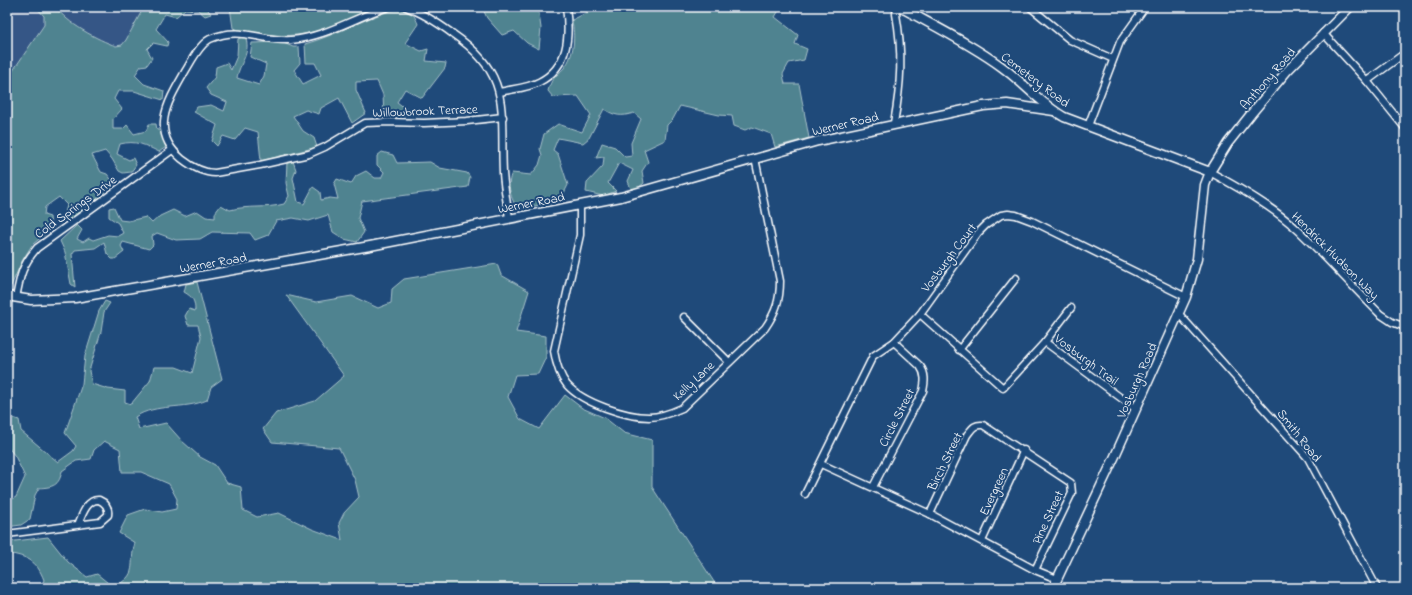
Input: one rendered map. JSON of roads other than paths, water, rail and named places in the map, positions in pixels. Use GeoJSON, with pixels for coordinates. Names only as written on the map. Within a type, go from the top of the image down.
{"type":"FeatureCollection","features":[{"type":"Feature","properties":{"kind":"street","name":"Willowbrook Terrace"},"geometry":{"type":"LineString","coordinates":[[388,7],[378,8],[333,29],[290,40],[227,32],[208,40],[194,58],[167,103],[164,118],[165,131],[172,150],[190,165],[208,173],[215,173],[309,154],[325,147],[365,123],[431,123],[503,117]]}},
{"type":"Feature","properties":{"kind":"street"},"geometry":{"type":"LineString","coordinates":[[406,7],[416,10],[467,43],[487,64],[500,92],[503,117],[503,172],[510,218]]}},
{"type":"Feature","properties":{"kind":"street"},"geometry":{"type":"LineString","coordinates":[[500,92],[538,83],[556,69],[563,58],[568,44],[569,28],[566,7]]}},
{"type":"Feature","properties":{"kind":"street"},"geometry":{"type":"LineString","coordinates":[[894,123],[901,76],[901,56],[896,14],[898,7]]}},
{"type":"Feature","properties":{"kind":"street","name":"Cemetery Road"},"geometry":{"type":"LineString","coordinates":[[898,7],[945,32],[1002,67],[1054,111],[1088,126],[1210,172]]}},
{"type":"Feature","properties":{"kind":"street"},"geometry":{"type":"LineString","coordinates":[[1030,7],[1070,40],[1113,59]]}},
{"type":"Feature","properties":{"kind":"street"},"geometry":{"type":"LineString","coordinates":[[1088,126],[1113,59],[1128,29],[1145,7]]}},
{"type":"Feature","properties":{"kind":"street","name":"Anthony Road"},"geometry":{"type":"LineString","coordinates":[[1210,172],[1228,143],[1287,71],[1350,7]]}},
{"type":"Feature","properties":{"kind":"street"},"geometry":{"type":"LineString","coordinates":[[1323,33],[1367,82],[1405,128]]}},
{"type":"Feature","properties":{"kind":"street"},"geometry":{"type":"LineString","coordinates":[[1367,82],[1405,53]]}},
{"type":"Feature","properties":{"kind":"street","name":"Werner Road"},"geometry":{"type":"LineString","coordinates":[[7,296],[31,300],[75,298],[233,271],[580,205],[621,197],[818,141],[894,123],[983,106],[1007,104],[1054,111]]}},
{"type":"Feature","properties":{"kind":"street","name":"Cold Springs Drive"},"geometry":{"type":"LineString","coordinates":[[16,298],[20,273],[27,260],[37,248],[172,150]]}},
{"type":"Feature","properties":{"kind":"street","name":"Kelly Lane"},"geometry":{"type":"LineString","coordinates":[[580,205],[580,236],[554,351],[558,368],[567,385],[581,396],[600,406],[626,414],[649,417],[668,414],[682,408],[765,328],[776,313],[780,297],[780,281],[755,158]]}},
{"type":"Feature","properties":{"kind":"street","name":"Vosburgh Road"},"geometry":{"type":"LineString","coordinates":[[1053,588],[1186,297],[1198,259],[1205,185],[1210,172]]}},
{"type":"Feature","properties":{"kind":"street","name":"Hendrick Hudson Way"},"geometry":{"type":"LineString","coordinates":[[1210,172],[1239,187],[1278,214],[1299,231],[1380,314],[1392,322],[1405,327]]}},
{"type":"Feature","properties":{"kind":"street","name":"Vosburgh Court"},"geometry":{"type":"LineString","coordinates":[[805,494],[873,356],[894,342],[920,314],[978,233],[994,219],[1008,214],[1016,215],[1032,221],[1186,297]]}},
{"type":"Feature","properties":{"kind":"street"},"geometry":{"type":"LineString","coordinates":[[959,350],[1016,278]]}},
{"type":"Feature","properties":{"kind":"street","name":"Vosburgh Trail"},"geometry":{"type":"LineString","coordinates":[[920,314],[1002,388],[1045,342],[1071,308]]}},
{"type":"Feature","properties":{"kind":"street","name":"Smith Road"},"geometry":{"type":"LineString","coordinates":[[1179,314],[1308,458],[1377,588]]}},
{"type":"Feature","properties":{"kind":"street"},"geometry":{"type":"LineString","coordinates":[[684,317],[728,362]]}},
{"type":"Feature","properties":{"kind":"street","name":"Circle Street"},"geometry":{"type":"LineString","coordinates":[[873,487],[923,391],[925,384],[923,370],[894,342]]}},
{"type":"Feature","properties":{"kind":"street","name":"Vosburgh Trail"},"geometry":{"type":"LineString","coordinates":[[1045,342],[1136,409]]}},
{"type":"Feature","properties":{"kind":"street","name":"Birch Street"},"geometry":{"type":"LineString","coordinates":[[930,514],[965,440],[973,427],[983,425],[1024,450]]}},
{"type":"Feature","properties":{"kind":"street","name":"Evergreen"},"geometry":{"type":"LineString","coordinates":[[982,541],[1024,450]]}},
{"type":"Feature","properties":{"kind":"street","name":"Pine Street"},"geometry":{"type":"LineString","coordinates":[[1024,450],[1066,478],[1072,483],[1073,488],[1035,570]]}},
{"type":"Feature","properties":{"kind":"street"},"geometry":{"type":"LineString","coordinates":[[821,464],[930,514],[1035,570],[1057,579]]}},
{"type":"Feature","properties":{"kind":"street"},"geometry":{"type":"LineString","coordinates":[[7,534],[78,525],[100,522],[105,519],[109,510],[100,500],[92,501],[86,508],[78,525]]}}]}
